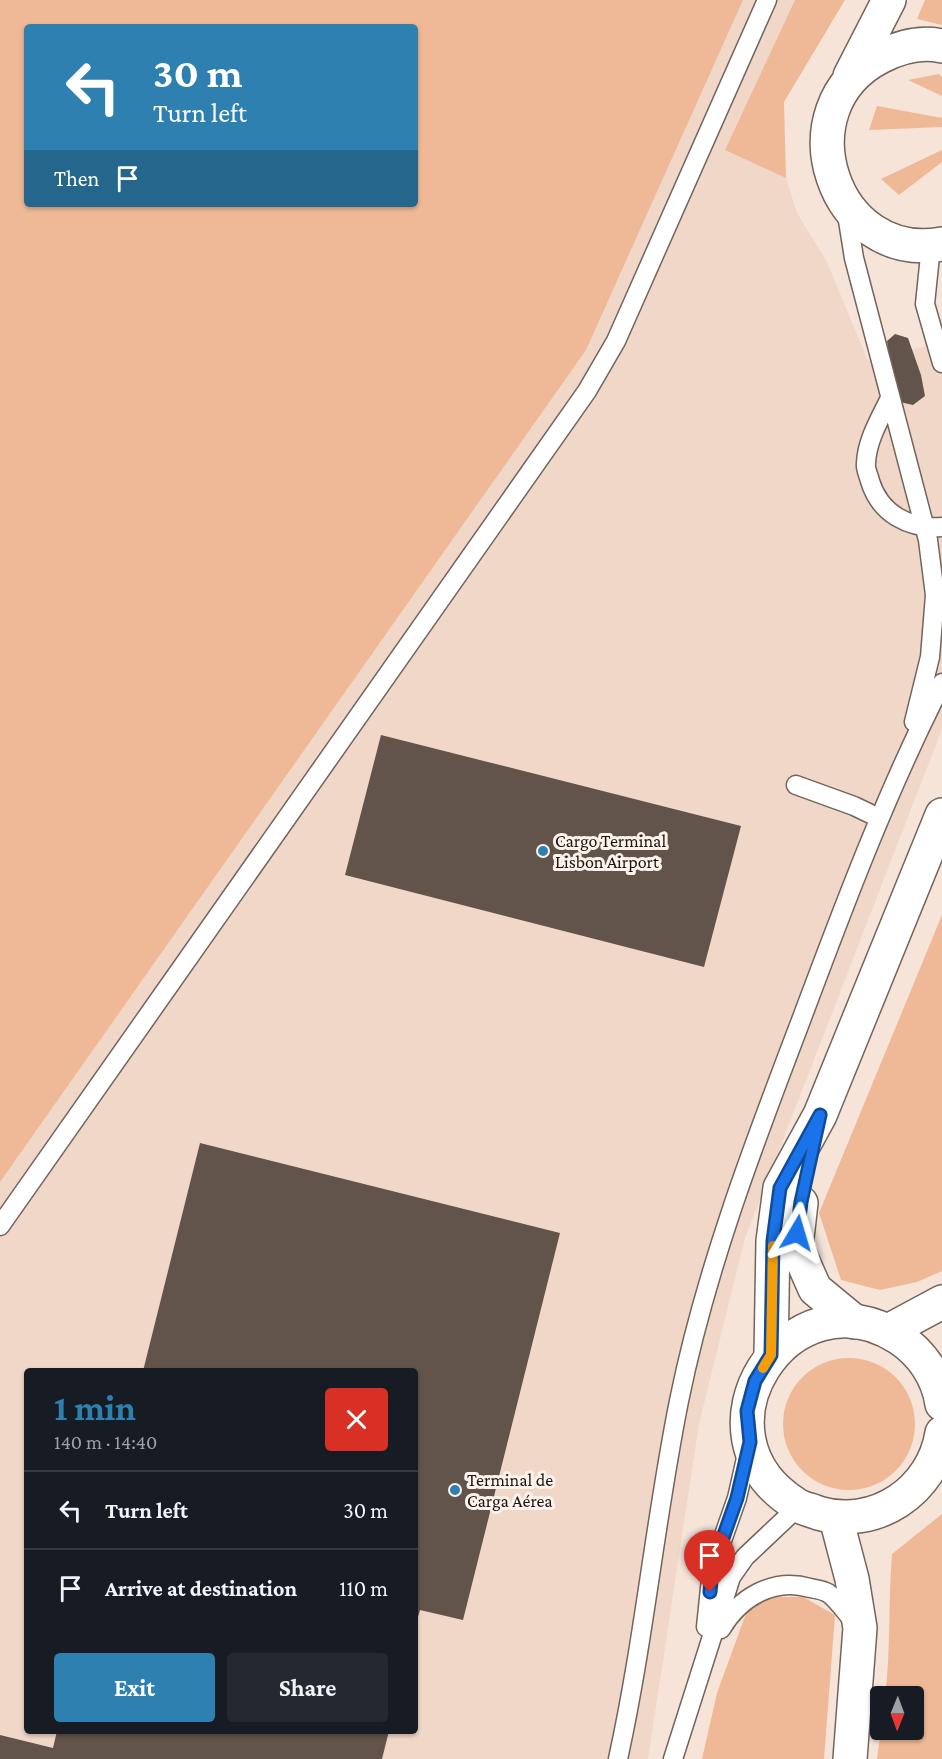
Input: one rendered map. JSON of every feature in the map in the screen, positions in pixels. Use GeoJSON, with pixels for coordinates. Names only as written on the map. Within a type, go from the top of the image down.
{"type":"FeatureCollection","features":[{"type":"Feature","properties":{"kind":"street"},"geometry":{"type":"LineString","coordinates":[[889,0],[832,110],[827,134],[829,166],[833,182],[845,203],[862,222],[883,235],[906,243],[937,245]]}},
{"type":"Feature","properties":{"kind":"street"},"geometry":{"type":"LineString","coordinates":[[843,88],[867,63],[897,48],[930,43],[942,45]]}},
{"type":"Feature","properties":{"kind":"street"},"geometry":{"type":"LineString","coordinates":[[771,1355],[773,1241],[780,1188],[820,1115],[942,815]]}},
{"type":"Feature","properties":{"kind":"street"},"geometry":{"type":"LineString","coordinates":[[820,1115],[801,1202],[795,1246],[815,1289],[855,1322]]}},
{"type":"Feature","properties":{"kind":"street"},"geometry":{"type":"LineString","coordinates":[[888,1331],[942,1302]]}},
{"type":"Feature","properties":{"kind":"street"},"geometry":{"type":"LineString","coordinates":[[942,1404],[940,1392],[929,1367],[911,1346],[888,1331],[855,1322],[824,1324],[795,1335],[771,1355],[755,1381],[747,1411],[750,1442],[760,1468],[777,1490],[799,1506],[836,1518],[881,1512],[907,1497],[927,1475],[940,1449],[942,1433]]}},
{"type":"Feature","properties":{"kind":"street"},"geometry":{"type":"LineString","coordinates":[[836,1518],[852,1579],[860,1628],[850,1759]]}},
{"type":"Feature","properties":{"kind":"lane"},"geometry":{"type":"LineString","coordinates":[[0,1226],[587,391],[616,341],[767,0]]}},
{"type":"Feature","properties":{"kind":"lane"},"geometry":{"type":"LineString","coordinates":[[845,203],[854,258],[890,398],[933,527],[935,595],[930,657],[906,753]]}},
{"type":"Feature","properties":{"kind":"lane"},"geometry":{"type":"LineString","coordinates":[[937,245],[925,304],[942,363]]}},
{"type":"Feature","properties":{"kind":"lane"},"geometry":{"type":"LineString","coordinates":[[890,398],[872,434],[865,465],[875,496],[895,518],[933,527]]}},
{"type":"Feature","properties":{"kind":"lane"},"geometry":{"type":"LineString","coordinates":[[618,1759],[634,1687],[679,1400],[705,1302],[748,1161],[879,818],[906,753],[942,683]]}},
{"type":"Feature","properties":{"kind":"lane"},"geometry":{"type":"LineString","coordinates":[[796,785],[879,818]]}},
{"type":"Feature","properties":{"kind":"lane"},"geometry":{"type":"LineString","coordinates":[[702,1662],[712,1569],[737,1498],[750,1442]]}},
{"type":"Feature","properties":{"kind":"lane"},"geometry":{"type":"LineString","coordinates":[[673,1759],[702,1662],[731,1577],[745,1557],[799,1506]]}},
{"type":"Feature","properties":{"kind":"lane"},"geometry":{"type":"LineString","coordinates":[[702,1662],[732,1611],[760,1591],[781,1585],[803,1586],[827,1592],[860,1628]]}},
{"type":"Feature","properties":{"kind":"shaded area"},"geometry":{"type":"Polygon","coordinates":[[[0,0],[796,0],[725,150],[786,178],[797,213],[827,262],[868,361],[942,342],[942,729],[745,1238],[699,1424],[648,1759],[0,1759],[0,0]]]}},
{"type":"Feature","properties":{"kind":"shaded area"},"geometry":{"type":"Polygon","coordinates":[[[0,0],[743,0],[586,350],[0,1182],[0,0]]]}},
{"type":"Feature","properties":{"kind":"shaded area"},"geometry":{"type":"Polygon","coordinates":[[[795,0],[845,0],[784,102],[786,178],[725,150],[795,0]]]}},
{"type":"Feature","properties":{"kind":"shaded area"},"geometry":{"type":"Polygon","coordinates":[[[925,0],[942,0],[942,25],[917,19],[925,0]]]}},
{"type":"Feature","properties":{"kind":"shaded area"},"geometry":{"type":"Polygon","coordinates":[[[939,74],[942,77],[942,96],[908,80],[939,74]]]}},
{"type":"Feature","properties":{"kind":"shaded area"},"geometry":{"type":"Polygon","coordinates":[[[877,106],[942,118],[942,127],[869,130],[877,106]]]}},
{"type":"Feature","properties":{"kind":"shaded area"},"geometry":{"type":"Polygon","coordinates":[[[942,150],[942,162],[899,195],[881,179],[942,150]]]}},
{"type":"Feature","properties":{"kind":"shaded area"},"geometry":{"type":"Polygon","coordinates":[[[942,915],[942,1271],[917,1282],[880,1290],[841,1280],[819,1213],[942,915]]]}},
{"type":"Feature","properties":{"kind":"shaded area"},"geometry":{"type":"Polygon","coordinates":[[[849,1358],[874,1363],[896,1377],[910,1399],[915,1424],[910,1449],[896,1471],[874,1485],[849,1490],[824,1485],[802,1471],[788,1449],[783,1424],[788,1399],[802,1377],[824,1363],[849,1358]]]}},
{"type":"Feature","properties":{"kind":"shaded area"},"geometry":{"type":"Polygon","coordinates":[[[942,1514],[942,1759],[877,1759],[880,1740],[924,1740],[924,1686],[886,1686],[892,1554],[942,1514]]]}},
{"type":"Feature","properties":{"kind":"shaded area"},"geometry":{"type":"Polygon","coordinates":[[[752,1597],[803,1597],[835,1615],[824,1759],[702,1759],[717,1693],[752,1597]]]}},
{"type":"Feature","properties":{"kind":"building"},"geometry":{"type":"Polygon","coordinates":[[[895,334],[908,338],[921,375],[925,396],[913,405],[900,402],[893,389],[887,341],[895,334]]]}},
{"type":"Feature","properties":{"kind":"building","name":"Cargo Terminal Lisbon Airport"},"geometry":{"type":"Polygon","coordinates":[[[381,735],[741,826],[704,967],[345,875],[381,735]]]}},
{"type":"Feature","properties":{"kind":"building","name":"Terminal de Carga Aérea"},"geometry":{"type":"Polygon","coordinates":[[[200,1143],[560,1233],[463,1620],[420,1610],[418,1617],[418,1368],[144,1368],[200,1143]]]}},
{"type":"Feature","properties":{"kind":"building"},"geometry":{"type":"Polygon","coordinates":[[[56,1734],[388,1734],[382,1759],[0,1759],[0,1735],[53,1748],[56,1734]]]}},
{"type":"Feature","properties":{"kind":"slow traffic"},"geometry":{"type":"LineString","coordinates":[[763,1368],[771,1355],[773,1246]]}},
{"type":"Feature","properties":{"kind":"place","name":"Cargo Terminal Lisbon Airport"},"geometry":{"type":"Point","coordinates":[543,851]}},
{"type":"Feature","properties":{"kind":"place","name":"Terminal de Carga Aérea"},"geometry":{"type":"Point","coordinates":[455,1490]}},
{"type":"Feature","properties":{"kind":"route"},"geometry":{"type":"LineString","coordinates":[[710,1592],[712,1569],[737,1498],[750,1442],[747,1411],[755,1381],[771,1355],[773,1241],[780,1188],[820,1115],[801,1202],[797,1233]]}}]}
